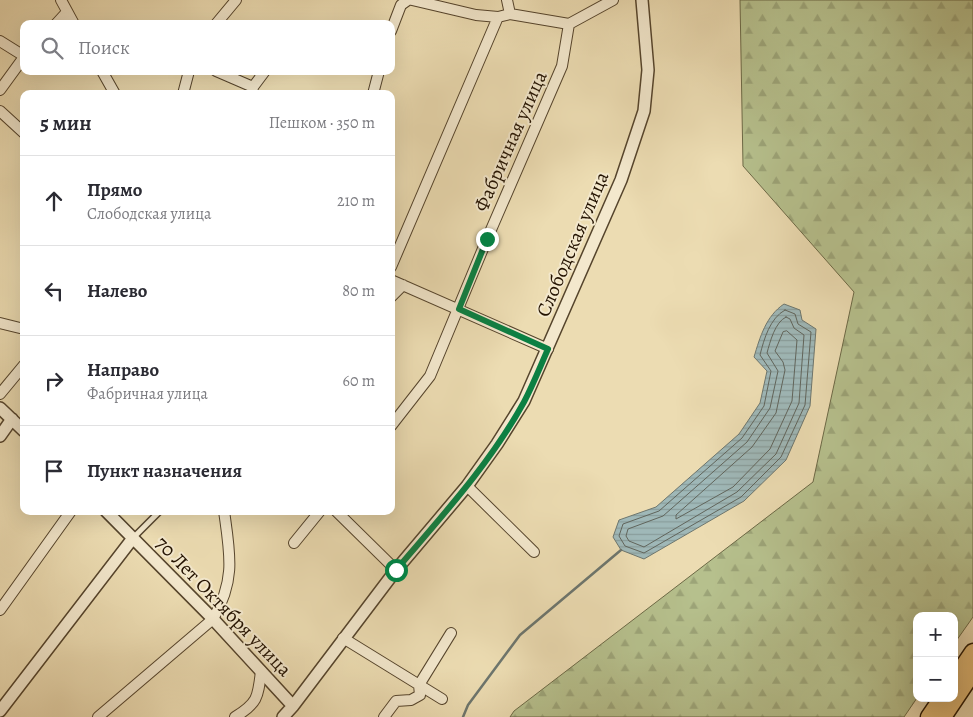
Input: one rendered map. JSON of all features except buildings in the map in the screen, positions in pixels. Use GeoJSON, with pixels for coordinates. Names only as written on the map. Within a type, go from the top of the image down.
{"type":"FeatureCollection","features":[{"type":"Feature","properties":{"kind":"highway"},"geometry":{"type":"LineString","coordinates":[[958,674],[973,652]]}},
{"type":"Feature","properties":{"kind":"highway"},"geometry":{"type":"LineString","coordinates":[[943,717],[973,672]]}},
{"type":"Feature","properties":{"kind":"highway"},"geometry":{"type":"LineString","coordinates":[[929,717],[939,702]]}},
{"type":"Feature","properties":{"kind":"street"},"geometry":{"type":"LineString","coordinates":[[61,0],[72,20]]}},
{"type":"Feature","properties":{"kind":"street"},"geometry":{"type":"LineString","coordinates":[[219,20],[236,0]]}},
{"type":"Feature","properties":{"kind":"street"},"geometry":{"type":"LineString","coordinates":[[395,21],[401,5],[408,0]]}},
{"type":"Feature","properties":{"kind":"street"},"geometry":{"type":"LineString","coordinates":[[412,0],[476,15],[498,17],[510,14],[569,24],[613,0]]}},
{"type":"Feature","properties":{"kind":"street"},"geometry":{"type":"LineString","coordinates":[[507,0],[510,14]]}},
{"type":"Feature","properties":{"kind":"street","name":"Слободская улица"},"geometry":{"type":"LineString","coordinates":[[283,717],[396,570],[467,486],[498,444],[524,401],[621,180],[644,111],[648,70],[642,0]]}},
{"type":"Feature","properties":{"kind":"street"},"geometry":{"type":"LineString","coordinates":[[60,20],[67,12]]}},
{"type":"Feature","properties":{"kind":"street"},"geometry":{"type":"LineString","coordinates":[[395,258],[498,17]]}},
{"type":"Feature","properties":{"kind":"street","name":"Фабричная улица"},"geometry":{"type":"LineString","coordinates":[[395,421],[430,376],[562,66],[569,24]]}},
{"type":"Feature","properties":{"kind":"street"},"geometry":{"type":"LineString","coordinates":[[0,41],[20,54]]}},
{"type":"Feature","properties":{"kind":"street"},"geometry":{"type":"LineString","coordinates":[[0,90],[20,62]]}},
{"type":"Feature","properties":{"kind":"street"},"geometry":{"type":"LineString","coordinates":[[104,75],[113,90]]}},
{"type":"Feature","properties":{"kind":"street"},"geometry":{"type":"LineString","coordinates":[[184,90],[188,75]]}},
{"type":"Feature","properties":{"kind":"street"},"geometry":{"type":"LineString","coordinates":[[224,75],[252,90],[262,75]]}},
{"type":"Feature","properties":{"kind":"street"},"geometry":{"type":"LineString","coordinates":[[374,90],[378,75]]}},
{"type":"Feature","properties":{"kind":"street"},"geometry":{"type":"LineString","coordinates":[[0,111],[20,129]]}},
{"type":"Feature","properties":{"kind":"street"},"geometry":{"type":"LineString","coordinates":[[395,282],[548,349]]}},
{"type":"Feature","properties":{"kind":"street"},"geometry":{"type":"LineString","coordinates":[[395,293],[403,285]]}},
{"type":"Feature","properties":{"kind":"street"},"geometry":{"type":"LineString","coordinates":[[0,323],[20,328]]}},
{"type":"Feature","properties":{"kind":"street"},"geometry":{"type":"LineString","coordinates":[[0,394],[20,370]]}},
{"type":"Feature","properties":{"kind":"street"},"geometry":{"type":"LineString","coordinates":[[0,408],[20,427]]}},
{"type":"Feature","properties":{"kind":"street"},"geometry":{"type":"LineString","coordinates":[[0,436],[12,420]]}},
{"type":"Feature","properties":{"kind":"street"},"geometry":{"type":"LineString","coordinates":[[467,486],[534,552]]}},
{"type":"Feature","properties":{"kind":"street"},"geometry":{"type":"LineString","coordinates":[[0,610],[68,515]]}},
{"type":"Feature","properties":{"kind":"street","name":"70 Лет Октября улица"},"geometry":{"type":"LineString","coordinates":[[110,515],[213,619],[293,706]]}},
{"type":"Feature","properties":{"kind":"street"},"geometry":{"type":"LineString","coordinates":[[98,717],[213,619],[224,602],[230,579],[224,515]]}},
{"type":"Feature","properties":{"kind":"street"},"geometry":{"type":"LineString","coordinates":[[294,543],[317,515]]}},
{"type":"Feature","properties":{"kind":"street"},"geometry":{"type":"LineString","coordinates":[[340,515],[396,570]]}},
{"type":"Feature","properties":{"kind":"street"},"geometry":{"type":"LineString","coordinates":[[0,710],[133,538]]}},
{"type":"Feature","properties":{"kind":"street"},"geometry":{"type":"LineString","coordinates":[[384,717],[396,701],[411,700],[420,695],[419,685],[451,633]]}},
{"type":"Feature","properties":{"kind":"street"},"geometry":{"type":"LineString","coordinates":[[343,638],[442,699]]}},
{"type":"Feature","properties":{"kind":"street"},"geometry":{"type":"LineString","coordinates":[[235,717],[250,707],[258,696],[260,671]]}},
{"type":"Feature","properties":{"kind":"lane"},"geometry":{"type":"LineString","coordinates":[[133,538],[156,515]]}},
{"type":"Feature","properties":{"kind":"green space"},"geometry":{"type":"Polygon","coordinates":[[[740,0],[973,0],[973,617],[958,638],[958,612],[913,612],[914,702],[904,717],[510,717],[514,711],[813,482],[854,292],[743,166],[740,0]]]}},
{"type":"Feature","properties":{"kind":"water"},"geometry":{"type":"Polygon","coordinates":[[[784,304],[800,310],[802,320],[816,329],[810,406],[786,460],[744,501],[644,559],[621,550],[613,537],[619,520],[656,507],[739,434],[760,403],[767,371],[754,357],[768,321],[784,304]]]}},
{"type":"Feature","properties":{"kind":"waterway"},"geometry":{"type":"LineString","coordinates":[[463,717],[468,705],[520,635],[621,550]]}},
{"type":"Feature","properties":{"kind":"route"},"geometry":{"type":"LineString","coordinates":[[396,570],[467,486],[498,444],[524,401],[548,349],[459,309],[487,239]]}}]}
